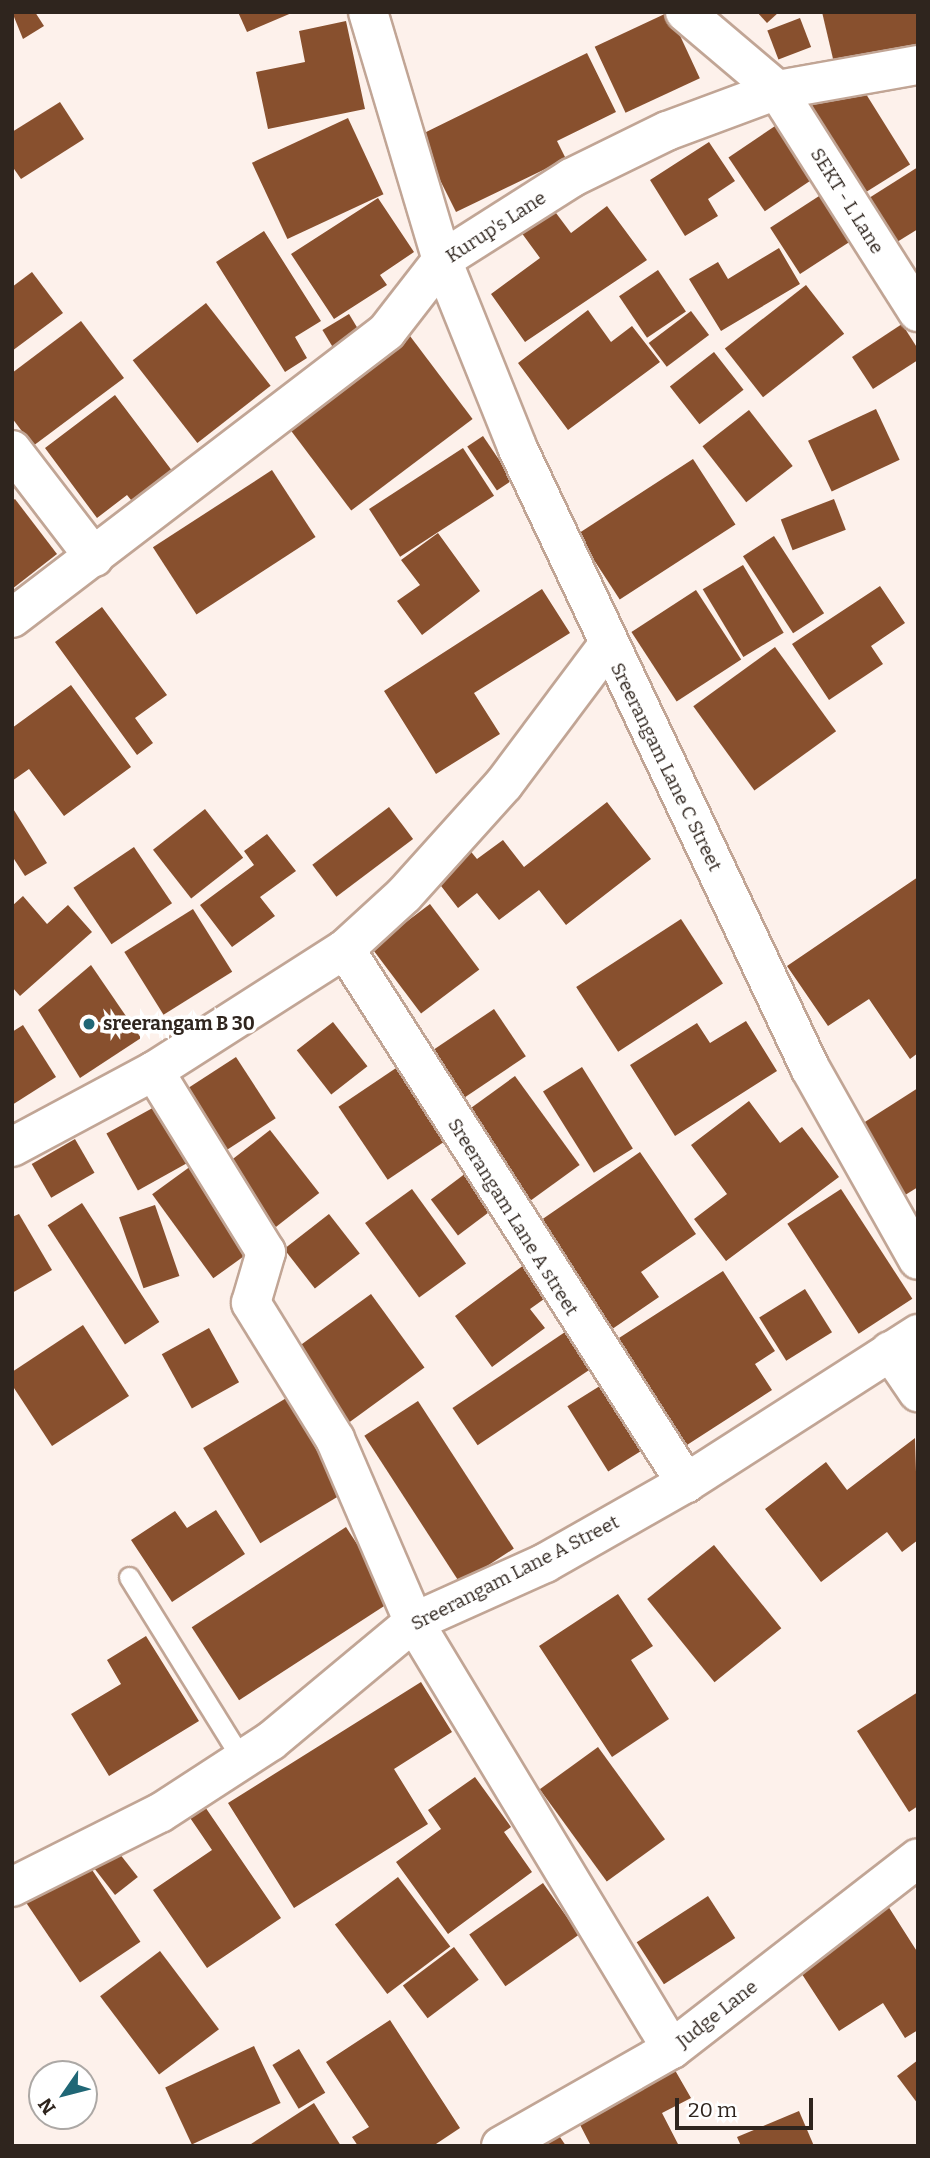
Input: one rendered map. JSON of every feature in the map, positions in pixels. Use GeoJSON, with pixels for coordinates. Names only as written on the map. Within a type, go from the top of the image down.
{"type":"FeatureCollection","features":[{"type":"Feature","properties":{"kind":"street","name":"Sreerangam Lane C Street"},"geometry":{"type":"LineString","coordinates":[[368,12],[442,260],[517,447],[608,645],[810,1068],[918,1260]]}},
{"type":"Feature","properties":{"kind":"street","name":"SEKT - L Lane"},"geometry":{"type":"LineString","coordinates":[[685,12],[777,90],[918,312]]}},
{"type":"Feature","properties":{"kind":"street","name":"Kurup's Lane"},"geometry":{"type":"LineString","coordinates":[[12,618],[387,331],[442,260],[571,178],[667,131],[777,90],[918,65]]}},
{"type":"Feature","properties":{"kind":"street"},"geometry":{"type":"LineString","coordinates":[[12,450],[94,557]]}},
{"type":"Feature","properties":{"kind":"street"},"geometry":{"type":"LineString","coordinates":[[12,1147],[154,1072],[345,949],[404,895],[504,784],[608,645]]}},
{"type":"Feature","properties":{"kind":"street","name":"Sreerangam Lane A street"},"geometry":{"type":"LineString","coordinates":[[345,949],[685,1483]]}},
{"type":"Feature","properties":{"kind":"street"},"geometry":{"type":"LineString","coordinates":[[154,1072],[267,1252],[251,1303],[335,1439],[414,1622],[672,2049]]}},
{"type":"Feature","properties":{"kind":"street"},"geometry":{"type":"LineString","coordinates":[[904,1342],[918,1392]]}},
{"type":"Feature","properties":{"kind":"street","name":"Sreerangam Lane A Street"},"geometry":{"type":"LineString","coordinates":[[12,1887],[160,1813],[242,1759],[414,1622],[545,1563],[685,1483],[904,1342]]}},
{"type":"Feature","properties":{"kind":"street","name":"Judge Lane"},"geometry":{"type":"LineString","coordinates":[[502,2146],[672,2049],[918,1858]]}},
{"type":"Feature","properties":{"kind":"lane"},"geometry":{"type":"LineString","coordinates":[[128,1577],[242,1759]]}},
{"type":"Feature","properties":{"kind":"building"},"geometry":{"type":"Polygon","coordinates":[[[12,12],[35,12],[44,26],[23,39],[12,12]]]}},
{"type":"Feature","properties":{"kind":"building"},"geometry":{"type":"Polygon","coordinates":[[[238,12],[294,12],[247,32],[238,12]]]}},
{"type":"Feature","properties":{"kind":"building"},"geometry":{"type":"Polygon","coordinates":[[[669,12],[700,78],[626,113],[595,47],[669,12]]]}},
{"type":"Feature","properties":{"kind":"building"},"geometry":{"type":"Polygon","coordinates":[[[757,12],[779,12],[767,23],[757,12]]]}},
{"type":"Feature","properties":{"kind":"building"},"geometry":{"type":"Polygon","coordinates":[[[822,12],[918,12],[918,45],[834,63],[822,12]]]}},
{"type":"Feature","properties":{"kind":"building"},"geometry":{"type":"Polygon","coordinates":[[[800,18],[811,47],[778,59],[767,31],[800,18]]]}},
{"type":"Feature","properties":{"kind":"building"},"geometry":{"type":"Polygon","coordinates":[[[346,21],[365,109],[268,129],[256,72],[305,62],[299,31],[346,21]]]}},
{"type":"Feature","properties":{"kind":"building"},"geometry":{"type":"Polygon","coordinates":[[[587,53],[616,112],[557,141],[566,159],[456,212],[418,136],[587,53]]]}},
{"type":"Feature","properties":{"kind":"building"},"geometry":{"type":"Polygon","coordinates":[[[856,78],[910,165],[855,199],[801,112],[856,78]]]}},
{"type":"Feature","properties":{"kind":"building"},"geometry":{"type":"Polygon","coordinates":[[[60,102],[84,139],[21,179],[12,166],[12,132],[60,102]]]}},
{"type":"Feature","properties":{"kind":"building"},"geometry":{"type":"Polygon","coordinates":[[[348,118],[383,194],[287,239],[252,163],[348,118]]]}},
{"type":"Feature","properties":{"kind":"building"},"geometry":{"type":"Polygon","coordinates":[[[784,120],[820,174],[765,211],[728,157],[784,120]]]}},
{"type":"Feature","properties":{"kind":"building"},"geometry":{"type":"Polygon","coordinates":[[[709,142],[735,181],[708,199],[718,216],[685,236],[650,180],[709,142]]]}},
{"type":"Feature","properties":{"kind":"building"},"geometry":{"type":"Polygon","coordinates":[[[918,167],[918,229],[897,242],[869,198],[918,167]]]}},
{"type":"Feature","properties":{"kind":"building"},"geometry":{"type":"Polygon","coordinates":[[[833,187],[863,233],[800,274],[770,228],[833,187]]]}},
{"type":"Feature","properties":{"kind":"building"},"geometry":{"type":"Polygon","coordinates":[[[378,198],[414,252],[380,275],[387,285],[334,319],[291,254],[378,198]]]}},
{"type":"Feature","properties":{"kind":"building"},"geometry":{"type":"Polygon","coordinates":[[[550,205],[571,233],[607,206],[647,260],[525,342],[491,294],[540,258],[518,228],[550,205]]]}},
{"type":"Feature","properties":{"kind":"building"},"geometry":{"type":"Polygon","coordinates":[[[264,231],[321,321],[295,337],[307,358],[285,372],[216,262],[264,231]]]}},
{"type":"Feature","properties":{"kind":"building"},"geometry":{"type":"Polygon","coordinates":[[[779,248],[800,284],[721,331],[689,279],[718,262],[728,279],[779,248]]]}},
{"type":"Feature","properties":{"kind":"building"},"geometry":{"type":"Polygon","coordinates":[[[658,270],[686,311],[647,338],[619,296],[658,270]]]}},
{"type":"Feature","properties":{"kind":"building"},"geometry":{"type":"Polygon","coordinates":[[[32,272],[63,313],[12,351],[12,287],[32,272]]]}},
{"type":"Feature","properties":{"kind":"building"},"geometry":{"type":"Polygon","coordinates":[[[806,285],[844,334],[763,397],[725,348],[806,285]]]}},
{"type":"Feature","properties":{"kind":"building"},"geometry":{"type":"Polygon","coordinates":[[[206,303],[271,386],[197,443],[133,360],[206,303]]]}},
{"type":"Feature","properties":{"kind":"building"},"geometry":{"type":"Polygon","coordinates":[[[588,310],[611,342],[632,326],[660,362],[568,430],[518,363],[588,310]]]}},
{"type":"Feature","properties":{"kind":"building"},"geometry":{"type":"Polygon","coordinates":[[[691,311],[709,335],[667,367],[649,343],[691,311]]]}},
{"type":"Feature","properties":{"kind":"building"},"geometry":{"type":"Polygon","coordinates":[[[349,314],[364,339],[337,355],[322,330],[349,314]]]}},
{"type":"Feature","properties":{"kind":"building"},"geometry":{"type":"Polygon","coordinates":[[[81,321],[124,378],[33,446],[12,418],[12,373],[81,321]]]}},
{"type":"Feature","properties":{"kind":"building"},"geometry":{"type":"Polygon","coordinates":[[[902,324],[918,349],[918,360],[873,389],[852,357],[902,324]]]}},
{"type":"Feature","properties":{"kind":"building"},"geometry":{"type":"Polygon","coordinates":[[[410,336],[473,419],[351,511],[289,427],[410,336]]]}},
{"type":"Feature","properties":{"kind":"building"},"geometry":{"type":"Polygon","coordinates":[[[714,352],[744,390],[699,424],[670,386],[714,352]]]}},
{"type":"Feature","properties":{"kind":"building"},"geometry":{"type":"Polygon","coordinates":[[[115,395],[176,476],[136,506],[127,495],[97,518],[45,448],[115,395]]]}},
{"type":"Feature","properties":{"kind":"building"},"geometry":{"type":"Polygon","coordinates":[[[876,409],[900,460],[832,491],[808,441],[876,409]]]}},
{"type":"Feature","properties":{"kind":"building"},"geometry":{"type":"Polygon","coordinates":[[[749,410],[793,466],[746,502],[703,446],[749,410]]]}},
{"type":"Feature","properties":{"kind":"building"},"geometry":{"type":"Polygon","coordinates":[[[483,436],[513,480],[497,491],[467,447],[483,436]]]}},
{"type":"Feature","properties":{"kind":"building"},"geometry":{"type":"Polygon","coordinates":[[[463,448],[494,496],[400,557],[369,509],[463,448]]]}},
{"type":"Feature","properties":{"kind":"building"},"geometry":{"type":"Polygon","coordinates":[[[693,459],[735,524],[620,600],[577,534],[693,459]]]}},
{"type":"Feature","properties":{"kind":"building"},"geometry":{"type":"Polygon","coordinates":[[[272,470],[316,537],[196,614],[153,547],[272,470]]]}},
{"type":"Feature","properties":{"kind":"building"},"geometry":{"type":"Polygon","coordinates":[[[15,499],[57,554],[12,589],[12,501],[15,499]]]}},
{"type":"Feature","properties":{"kind":"building"},"geometry":{"type":"Polygon","coordinates":[[[834,499],[846,530],[793,550],[781,519],[834,499]]]}},
{"type":"Feature","properties":{"kind":"building"},"geometry":{"type":"Polygon","coordinates":[[[438,533],[480,591],[422,635],[397,601],[420,585],[401,560],[438,533]]]}},
{"type":"Feature","properties":{"kind":"building"},"geometry":{"type":"Polygon","coordinates":[[[774,536],[824,613],[793,633],[743,556],[774,536]]]}},
{"type":"Feature","properties":{"kind":"building"},"geometry":{"type":"Polygon","coordinates":[[[743,565],[784,633],[743,657],[703,589],[743,565]]]}},
{"type":"Feature","properties":{"kind":"building"},"geometry":{"type":"Polygon","coordinates":[[[880,586],[905,623],[871,646],[883,664],[829,700],[792,644],[880,586]]]}},
{"type":"Feature","properties":{"kind":"building"},"geometry":{"type":"Polygon","coordinates":[[[542,589],[570,633],[474,693],[500,734],[436,774],[384,691],[542,589]]]}},
{"type":"Feature","properties":{"kind":"building"},"geometry":{"type":"Polygon","coordinates":[[[696,590],[741,660],[677,702],[631,632],[696,590]]]}},
{"type":"Feature","properties":{"kind":"building"},"geometry":{"type":"Polygon","coordinates":[[[102,607],[167,695],[135,718],[153,743],[137,755],[55,642],[102,607]]]}},
{"type":"Feature","properties":{"kind":"building"},"geometry":{"type":"Polygon","coordinates":[[[775,647],[836,731],[754,791],[693,706],[775,647]]]}},
{"type":"Feature","properties":{"kind":"building"},"geometry":{"type":"Polygon","coordinates":[[[71,685],[131,767],[64,816],[29,769],[12,781],[12,728],[71,685]]]}},
{"type":"Feature","properties":{"kind":"building"},"geometry":{"type":"Polygon","coordinates":[[[607,802],[651,859],[566,925],[539,890],[499,920],[477,893],[458,908],[428,869],[463,842],[477,859],[503,840],[524,867],[607,802]]]}},
{"type":"Feature","properties":{"kind":"building"},"geometry":{"type":"Polygon","coordinates":[[[12,807],[47,863],[25,876],[12,856],[12,807]]]}},
{"type":"Feature","properties":{"kind":"building"},"geometry":{"type":"Polygon","coordinates":[[[389,807],[413,839],[336,897],[312,865],[389,807]]]}},
{"type":"Feature","properties":{"kind":"building"},"geometry":{"type":"Polygon","coordinates":[[[205,809],[243,858],[191,898],[153,850],[205,809]]]}},
{"type":"Feature","properties":{"kind":"building"},"geometry":{"type":"Polygon","coordinates":[[[267,834],[296,871],[260,897],[275,916],[232,947],[200,905],[254,865],[244,851],[267,834]]]}},
{"type":"Feature","properties":{"kind":"building"},"geometry":{"type":"Polygon","coordinates":[[[134,847],[172,903],[112,944],[73,888],[134,847]]]}},
{"type":"Feature","properties":{"kind":"building"},"geometry":{"type":"Polygon","coordinates":[[[918,877],[918,1053],[910,1059],[869,999],[828,1026],[787,966],[918,877]]]}},
{"type":"Feature","properties":{"kind":"building"},"geometry":{"type":"Polygon","coordinates":[[[23,896],[47,924],[68,905],[92,932],[20,996],[12,987],[12,906],[23,896]]]}},
{"type":"Feature","properties":{"kind":"building"},"geometry":{"type":"Polygon","coordinates":[[[430,904],[479,969],[421,1013],[372,948],[430,904]]]}},
{"type":"Feature","properties":{"kind":"building"},"geometry":{"type":"Polygon","coordinates":[[[193,909],[232,972],[164,1015],[124,952],[193,909]]]}},
{"type":"Feature","properties":{"kind":"building"},"geometry":{"type":"Polygon","coordinates":[[[681,919],[723,984],[618,1052],[576,987],[681,919]]]}},
{"type":"Feature","properties":{"kind":"building","name":"sreerangam B 30"},"geometry":{"type":"Polygon","coordinates":[[[91,965],[141,1038],[80,1078],[38,1010],[91,965]]]}},
{"type":"Feature","properties":{"kind":"building"},"geometry":{"type":"Polygon","coordinates":[[[494,1009],[526,1056],[455,1104],[423,1057],[494,1009]]]}},
{"type":"Feature","properties":{"kind":"building"},"geometry":{"type":"Polygon","coordinates":[[[746,1021],[777,1071],[675,1136],[630,1065],[697,1023],[710,1043],[746,1021]]]}},
{"type":"Feature","properties":{"kind":"building"},"geometry":{"type":"Polygon","coordinates":[[[333,1022],[367,1066],[331,1094],[297,1050],[333,1022]]]}},
{"type":"Feature","properties":{"kind":"building"},"geometry":{"type":"Polygon","coordinates":[[[23,1025],[56,1077],[12,1105],[12,1032],[23,1025]]]}},
{"type":"Feature","properties":{"kind":"building"},"geometry":{"type":"Polygon","coordinates":[[[236,1057],[276,1118],[218,1156],[178,1095],[236,1057]]]}},
{"type":"Feature","properties":{"kind":"building"},"geometry":{"type":"Polygon","coordinates":[[[399,1066],[448,1139],[388,1180],[338,1107],[399,1066]]]}},
{"type":"Feature","properties":{"kind":"building"},"geometry":{"type":"Polygon","coordinates":[[[582,1067],[633,1148],[594,1173],[543,1091],[582,1067]]]}},
{"type":"Feature","properties":{"kind":"building"},"geometry":{"type":"Polygon","coordinates":[[[515,1076],[580,1165],[526,1204],[462,1115],[515,1076]]]}},
{"type":"Feature","properties":{"kind":"building"},"geometry":{"type":"Polygon","coordinates":[[[918,1088],[918,1187],[902,1197],[857,1127],[918,1088]]]}},
{"type":"Feature","properties":{"kind":"building"},"geometry":{"type":"Polygon","coordinates":[[[749,1101],[780,1143],[802,1127],[839,1177],[726,1261],[694,1219],[727,1194],[691,1145],[749,1101]]]}},
{"type":"Feature","properties":{"kind":"building"},"geometry":{"type":"Polygon","coordinates":[[[158,1105],[190,1162],[138,1190],[106,1134],[158,1105]]]}},
{"type":"Feature","properties":{"kind":"building"},"geometry":{"type":"Polygon","coordinates":[[[270,1130],[319,1193],[276,1227],[227,1164],[270,1130]]]}},
{"type":"Feature","properties":{"kind":"building"},"geometry":{"type":"Polygon","coordinates":[[[75,1139],[94,1173],[51,1198],[32,1164],[75,1139]]]}},
{"type":"Feature","properties":{"kind":"building"},"geometry":{"type":"Polygon","coordinates":[[[640,1152],[696,1234],[641,1272],[659,1297],[602,1336],[531,1227],[640,1152]]]}},
{"type":"Feature","properties":{"kind":"building"},"geometry":{"type":"Polygon","coordinates":[[[191,1166],[252,1250],[213,1278],[152,1194],[191,1166]]]}},
{"type":"Feature","properties":{"kind":"building"},"geometry":{"type":"Polygon","coordinates":[[[466,1173],[493,1209],[458,1235],[431,1199],[466,1173]]]}},
{"type":"Feature","properties":{"kind":"building"},"geometry":{"type":"Polygon","coordinates":[[[412,1189],[466,1263],[419,1298],[365,1223],[412,1189]]]}},
{"type":"Feature","properties":{"kind":"building"},"geometry":{"type":"Polygon","coordinates":[[[841,1189],[912,1299],[859,1334],[787,1224],[841,1189]]]}},
{"type":"Feature","properties":{"kind":"building"},"geometry":{"type":"Polygon","coordinates":[[[82,1203],[159,1322],[125,1344],[48,1225],[82,1203]]]}},
{"type":"Feature","properties":{"kind":"building"},"geometry":{"type":"Polygon","coordinates":[[[155,1205],[179,1276],[143,1288],[119,1217],[155,1205]]]}},
{"type":"Feature","properties":{"kind":"building"},"geometry":{"type":"Polygon","coordinates":[[[19,1214],[52,1270],[12,1293],[12,1217],[19,1214]]]}},
{"type":"Feature","properties":{"kind":"building"},"geometry":{"type":"Polygon","coordinates":[[[329,1214],[360,1253],[315,1288],[284,1249],[329,1214]]]}},
{"type":"Feature","properties":{"kind":"building"},"geometry":{"type":"Polygon","coordinates":[[[528,1262],[551,1294],[530,1309],[545,1328],[492,1367],[455,1316],[528,1262]]]}},
{"type":"Feature","properties":{"kind":"building"},"geometry":{"type":"Polygon","coordinates":[[[723,1271],[775,1351],[755,1364],[772,1390],[673,1454],[605,1347],[723,1271]]]}},
{"type":"Feature","properties":{"kind":"building"},"geometry":{"type":"Polygon","coordinates":[[[805,1289],[832,1332],[786,1361],[759,1318],[805,1289]]]}},
{"type":"Feature","properties":{"kind":"building"},"geometry":{"type":"Polygon","coordinates":[[[371,1294],[424,1368],[348,1423],[294,1350],[371,1294]]]}},
{"type":"Feature","properties":{"kind":"building"},"geometry":{"type":"Polygon","coordinates":[[[83,1325],[129,1396],[52,1446],[12,1385],[12,1372],[83,1325]]]}},
{"type":"Feature","properties":{"kind":"building"},"geometry":{"type":"Polygon","coordinates":[[[209,1328],[239,1382],[192,1408],[162,1354],[209,1328]]]}},
{"type":"Feature","properties":{"kind":"building"},"geometry":{"type":"Polygon","coordinates":[[[571,1328],[596,1365],[478,1445],[452,1408],[571,1328]]]}},
{"type":"Feature","properties":{"kind":"building"},"geometry":{"type":"Polygon","coordinates":[[[603,1384],[644,1449],[608,1472],[567,1406],[603,1384]]]}},
{"type":"Feature","properties":{"kind":"building"},"geometry":{"type":"Polygon","coordinates":[[[288,1397],[345,1492],[260,1543],[203,1448],[288,1397]]]}},
{"type":"Feature","properties":{"kind":"building"},"geometry":{"type":"Polygon","coordinates":[[[418,1401],[514,1549],[460,1583],[364,1436],[418,1401]]]}},
{"type":"Feature","properties":{"kind":"building"},"geometry":{"type":"Polygon","coordinates":[[[915,1438],[918,1540],[902,1552],[887,1532],[821,1582],[765,1509],[826,1462],[847,1490],[915,1438]]]}},
{"type":"Feature","properties":{"kind":"building"},"geometry":{"type":"Polygon","coordinates":[[[216,1510],[245,1554],[172,1602],[131,1540],[175,1511],[187,1528],[216,1510]]]}},
{"type":"Feature","properties":{"kind":"building"},"geometry":{"type":"Polygon","coordinates":[[[346,1527],[393,1600],[239,1700],[192,1627],[346,1527]]]}},
{"type":"Feature","properties":{"kind":"building"},"geometry":{"type":"Polygon","coordinates":[[[714,1545],[781,1628],[715,1682],[647,1599],[714,1545]]]}},
{"type":"Feature","properties":{"kind":"building"},"geometry":{"type":"Polygon","coordinates":[[[618,1594],[653,1646],[631,1660],[669,1719],[612,1757],[539,1646],[618,1594]]]}},
{"type":"Feature","properties":{"kind":"building"},"geometry":{"type":"Polygon","coordinates":[[[146,1636],[199,1721],[109,1776],[71,1714],[121,1684],[107,1660],[146,1636]]]}},
{"type":"Feature","properties":{"kind":"building"},"geometry":{"type":"Polygon","coordinates":[[[421,1682],[452,1732],[394,1769],[428,1824],[294,1908],[228,1803],[421,1682]]]}},
{"type":"Feature","properties":{"kind":"building"},"geometry":{"type":"Polygon","coordinates":[[[918,1692],[918,1806],[909,1812],[857,1731],[918,1692]]]}},
{"type":"Feature","properties":{"kind":"building"},"geometry":{"type":"Polygon","coordinates":[[[598,1747],[665,1839],[607,1882],[540,1789],[598,1747]]]}},
{"type":"Feature","properties":{"kind":"building"},"geometry":{"type":"Polygon","coordinates":[[[475,1777],[511,1827],[504,1832],[532,1872],[448,1934],[396,1862],[441,1829],[428,1810],[475,1777]]]}},
{"type":"Feature","properties":{"kind":"building"},"geometry":{"type":"Polygon","coordinates":[[[199,1798],[281,1918],[207,1968],[153,1890],[212,1850],[184,1809],[199,1798]]]}},
{"type":"Feature","properties":{"kind":"building"},"geometry":{"type":"Polygon","coordinates":[[[112,1844],[138,1877],[115,1895],[89,1862],[112,1844]]]}},
{"type":"Feature","properties":{"kind":"building"},"geometry":{"type":"Polygon","coordinates":[[[84,1858],[140,1942],[80,1983],[23,1899],[84,1858]]]}},
{"type":"Feature","properties":{"kind":"building"},"geometry":{"type":"Polygon","coordinates":[[[398,1877],[450,1946],[387,1994],[335,1925],[398,1877]]]}},
{"type":"Feature","properties":{"kind":"building"},"geometry":{"type":"Polygon","coordinates":[[[543,1883],[579,1935],[505,1986],[469,1935],[543,1883]]]}},
{"type":"Feature","properties":{"kind":"building"},"geometry":{"type":"Polygon","coordinates":[[[708,1896],[735,1938],[664,1984],[637,1942],[708,1896]]]}},
{"type":"Feature","properties":{"kind":"building"},"geometry":{"type":"Polygon","coordinates":[[[888,1906],[918,1953],[918,2030],[905,2038],[883,2003],[839,2031],[796,1965],[888,1906]]]}},
{"type":"Feature","properties":{"kind":"building"},"geometry":{"type":"Polygon","coordinates":[[[454,1947],[479,1980],[428,2018],[403,1986],[454,1947]]]}},
{"type":"Feature","properties":{"kind":"building"},"geometry":{"type":"Polygon","coordinates":[[[160,1951],[219,2029],[159,2074],[100,1996],[160,1951]]]}},
{"type":"Feature","properties":{"kind":"building"},"geometry":{"type":"Polygon","coordinates":[[[390,2020],[460,2128],[433,2146],[358,2146],[352,2137],[369,2127],[326,2062],[390,2020]]]}},
{"type":"Feature","properties":{"kind":"building"},"geometry":{"type":"Polygon","coordinates":[[[254,2046],[281,2103],[192,2145],[165,2087],[254,2046]]]}},
{"type":"Feature","properties":{"kind":"building"},"geometry":{"type":"Polygon","coordinates":[[[299,2049],[325,2093],[299,2109],[272,2065],[299,2049]]]}},
{"type":"Feature","properties":{"kind":"building"},"geometry":{"type":"Polygon","coordinates":[[[918,2060],[918,2104],[897,2076],[918,2060]]]}},
{"type":"Feature","properties":{"kind":"building"},"geometry":{"type":"Polygon","coordinates":[[[672,2065],[691,2098],[662,2113],[679,2146],[591,2146],[575,2115],[672,2065]]]}},
{"type":"Feature","properties":{"kind":"building"},"geometry":{"type":"Polygon","coordinates":[[[314,2103],[341,2146],[248,2146],[314,2103]]]}},
{"type":"Feature","properties":{"kind":"building"},"geometry":{"type":"Polygon","coordinates":[[[799,2111],[814,2146],[741,2146],[737,2137],[799,2111]]]}},
{"type":"Feature","properties":{"kind":"building"},"geometry":{"type":"Polygon","coordinates":[[[554,2128],[566,2146],[528,2146],[554,2128]]]}},
{"type":"Feature","properties":{"kind":"place","name":"sreerangam B 30"},"geometry":{"type":"Point","coordinates":[89,1024]}}]}
